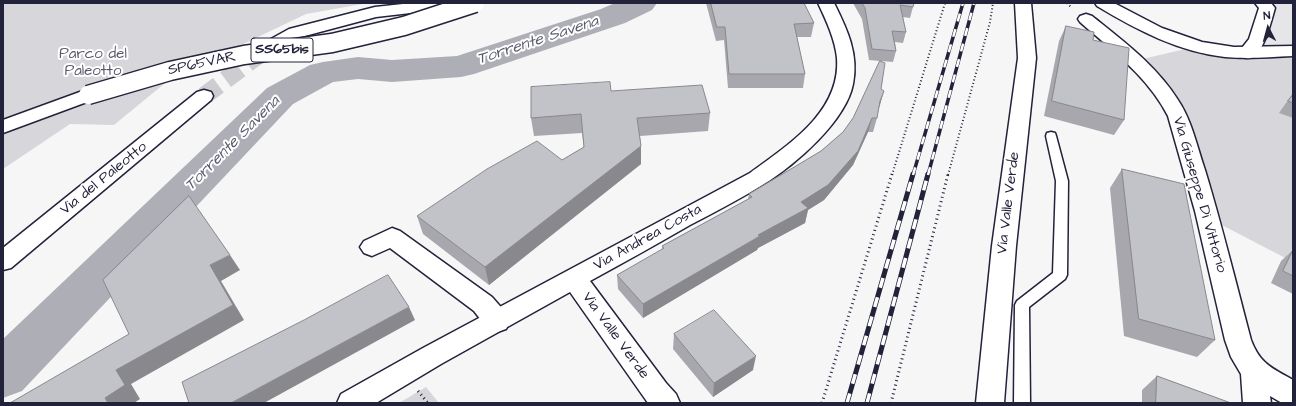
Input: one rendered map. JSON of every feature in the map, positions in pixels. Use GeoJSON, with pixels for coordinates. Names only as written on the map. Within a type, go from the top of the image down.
{"type":"FeatureCollection","features":[{"type":"Feature","properties":{"kind":"street"},"geometry":{"type":"LineString","coordinates":[[268,48],[295,33],[375,12],[454,3]]}},
{"type":"Feature","properties":{"kind":"street","name":"SP65VAR"},"geometry":{"type":"LineString","coordinates":[[3,127],[88,95],[170,71],[244,55],[332,43],[404,26],[475,3]]}},
{"type":"Feature","properties":{"kind":"street","name":"Via Andrea Costa"},"geometry":{"type":"LineString","coordinates":[[351,403],[758,178],[790,154],[813,133],[830,114],[841,92],[846,65],[843,45],[835,22],[826,3]]}},
{"type":"Feature","properties":{"kind":"street","name":"Via Valle Verde"},"geometry":{"type":"LineString","coordinates":[[990,403],[1004,246],[1027,58],[1023,3]]}},
{"type":"Feature","properties":{"kind":"street"},"geometry":{"type":"LineString","coordinates":[[1102,3],[1142,26],[1182,42],[1214,50],[1247,53],[1293,51]]}},
{"type":"Feature","properties":{"kind":"street"},"geometry":{"type":"LineString","coordinates":[[1247,53],[1257,40],[1267,8],[1263,3]]}},
{"type":"Feature","properties":{"kind":"street","name":"Via Giuseppe Di Vittorio"},"geometry":{"type":"LineString","coordinates":[[1086,20],[1158,84],[1172,102],[1178,116],[1206,211],[1238,340],[1244,357],[1254,371],[1257,403]]}},
{"type":"Feature","properties":{"kind":"street","name":"Via del Paleotto"},"geometry":{"type":"LineString","coordinates":[[3,261],[204,96]]}},
{"type":"Feature","properties":{"kind":"street"},"geometry":{"type":"LineString","coordinates":[[372,247],[392,237],[483,304],[497,321]]}},
{"type":"Feature","properties":{"kind":"street","name":"Via Valle Verde"},"geometry":{"type":"LineString","coordinates":[[574,279],[661,399]]}},
{"type":"Feature","properties":{"kind":"street"},"geometry":{"type":"LineString","coordinates":[[1254,371],[1293,395]]}},
{"type":"Feature","properties":{"kind":"lane"},"geometry":{"type":"LineString","coordinates":[[1022,403],[1022,305],[1060,275],[1062,181],[1051,136]]}},
{"type":"Feature","properties":{"kind":"path"},"geometry":{"type":"LineString","coordinates":[[822,403],[945,3]]}},
{"type":"Feature","properties":{"kind":"path"},"geometry":{"type":"LineString","coordinates":[[891,403],[958,134],[990,22],[993,3]]}},
{"type":"Feature","properties":{"kind":"path"},"geometry":{"type":"LineString","coordinates":[[416,388],[428,403]]}},
{"type":"Feature","properties":{"kind":"shaded area"},"geometry":{"type":"Polygon","coordinates":[[[1263,3],[1293,3],[1293,47],[1250,46],[1256,16],[1263,3]]]}},
{"type":"Feature","properties":{"kind":"green space","name":"Parco del Paleotto"},"geometry":{"type":"Polygon","coordinates":[[[3,3],[368,3],[306,14],[170,79],[114,125],[70,124],[3,169],[3,3]]]}},
{"type":"Feature","properties":{"kind":"green space"},"geometry":{"type":"Polygon","coordinates":[[[1227,46],[1293,47],[1293,262],[1216,222],[1196,166],[1138,60],[1190,48],[1227,46]]]}},
{"type":"Feature","properties":{"kind":"green space"},"geometry":{"type":"Polygon","coordinates":[[[426,387],[439,403],[399,403],[426,387]]]}},
{"type":"Feature","properties":{"kind":"building"},"geometry":{"type":"Polygon","coordinates":[[[711,3],[804,3],[814,23],[794,24],[805,74],[729,74],[725,27],[717,27],[711,3]]]}},
{"type":"Feature","properties":{"kind":"building"},"geometry":{"type":"Polygon","coordinates":[[[862,3],[914,3],[913,7],[900,5],[906,32],[892,31],[896,51],[872,49],[865,8],[862,3]]]}},
{"type":"Feature","properties":{"kind":"building"},"geometry":{"type":"Polygon","coordinates":[[[1066,26],[1094,32],[1093,40],[1129,48],[1124,120],[1052,101],[1066,26]]]}},
{"type":"Feature","properties":{"kind":"building"},"geometry":{"type":"Polygon","coordinates":[[[880,61],[885,63],[881,89],[884,91],[880,101],[877,118],[872,118],[858,151],[828,185],[801,202],[808,208],[758,235],[760,236],[643,304],[617,275],[664,248],[662,246],[752,197],[749,194],[821,151],[843,132],[853,118],[880,61]]]}},
{"type":"Feature","properties":{"kind":"building"},"geometry":{"type":"Polygon","coordinates":[[[610,82],[611,91],[702,85],[710,113],[637,118],[641,146],[485,267],[417,216],[487,169],[537,141],[562,160],[584,147],[581,114],[531,118],[531,87],[610,82]]]}},
{"type":"Feature","properties":{"kind":"building"},"geometry":{"type":"Polygon","coordinates":[[[1293,95],[1293,103],[1288,101],[1293,95]]]}},
{"type":"Feature","properties":{"kind":"building"},"geometry":{"type":"Polygon","coordinates":[[[1122,169],[1184,184],[1215,340],[1139,319],[1122,169]]]}},
{"type":"Feature","properties":{"kind":"building"},"geometry":{"type":"Polygon","coordinates":[[[189,196],[230,255],[210,265],[233,305],[116,370],[125,385],[105,398],[108,403],[10,403],[129,334],[103,280],[189,196]]]}},
{"type":"Feature","properties":{"kind":"building"},"geometry":{"type":"Polygon","coordinates":[[[1293,250],[1293,276],[1283,271],[1293,250]]]}},
{"type":"Feature","properties":{"kind":"building"},"geometry":{"type":"Polygon","coordinates":[[[388,275],[409,307],[231,403],[189,403],[182,382],[304,320],[388,275]]]}},
{"type":"Feature","properties":{"kind":"building"},"geometry":{"type":"Polygon","coordinates":[[[714,310],[756,356],[714,383],[674,334],[714,310]]]}},
{"type":"Feature","properties":{"kind":"building"},"geometry":{"type":"Polygon","coordinates":[[[1157,376],[1231,403],[1156,403],[1157,376]]]}},
{"type":"Feature","properties":{"kind":"waterway","name":"Torrente Savena"},"geometry":{"type":"LineString","coordinates":[[3,374],[280,96],[323,73],[358,68],[392,71],[461,66],[613,16],[641,3]]}},
{"type":"Feature","properties":{"kind":"tunnel"},"geometry":{"type":"LineString","coordinates":[[204,96],[268,48]]}},
{"type":"Feature","properties":{"kind":"railway"},"geometry":{"type":"LineString","coordinates":[[913,175],[963,3]]}},
{"type":"Feature","properties":{"kind":"railway"},"geometry":{"type":"LineString","coordinates":[[928,175],[974,3]]}},
{"type":"Feature","properties":{"kind":"railway"},"geometry":{"type":"LineString","coordinates":[[847,403],[913,174]]}},
{"type":"Feature","properties":{"kind":"railway"},"geometry":{"type":"LineString","coordinates":[[867,403],[928,174]]}}]}
